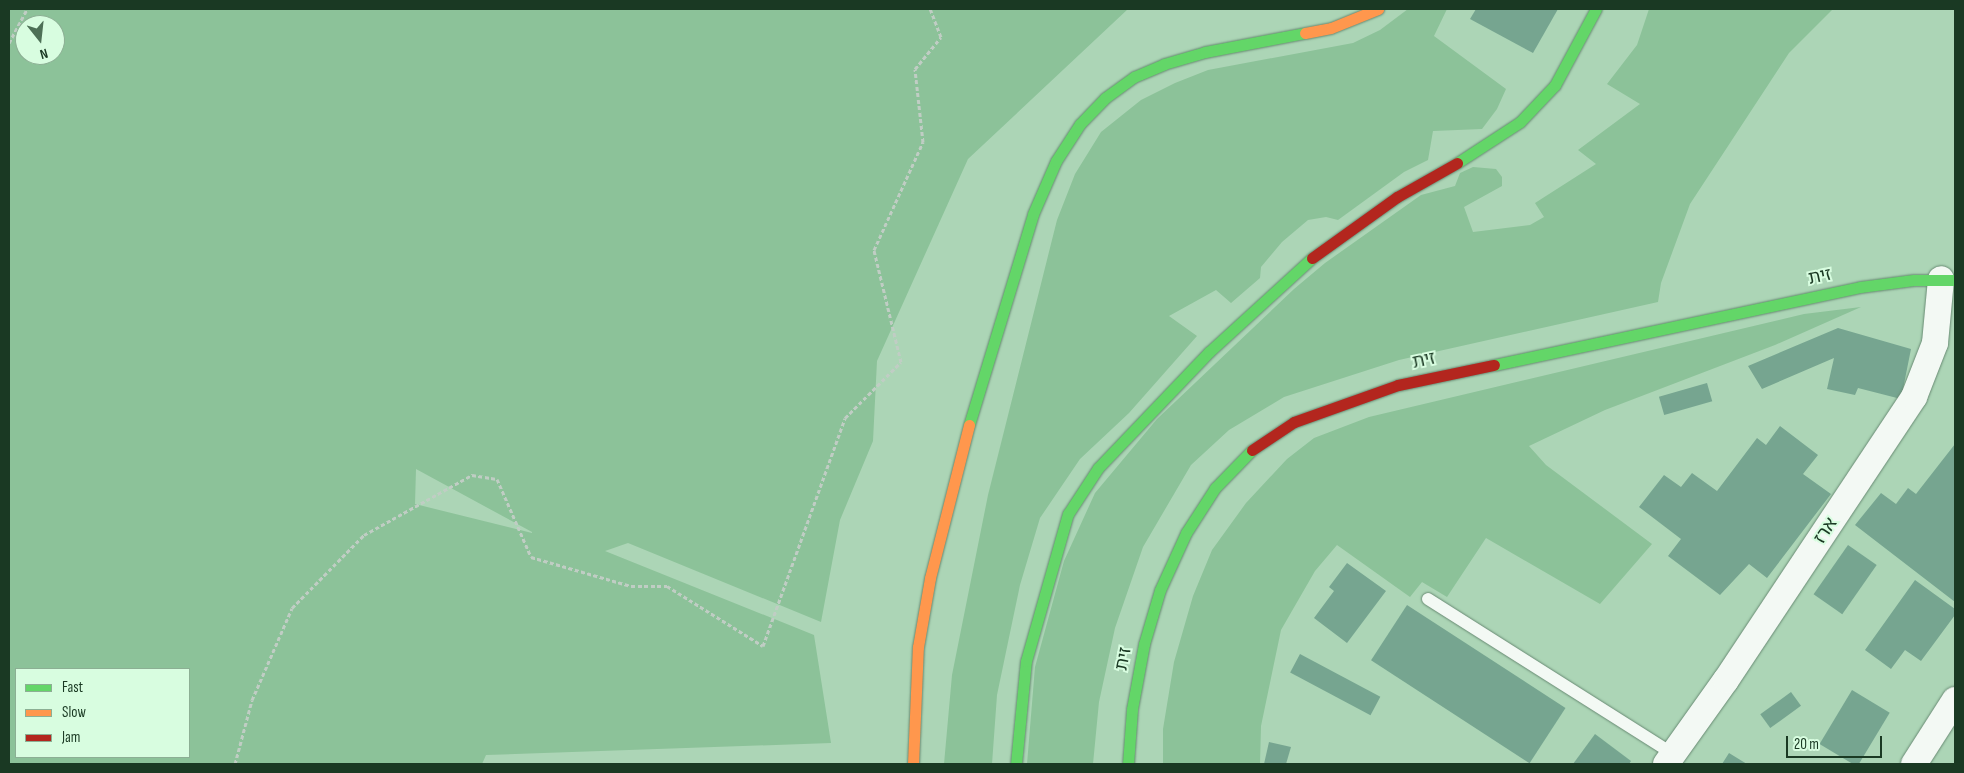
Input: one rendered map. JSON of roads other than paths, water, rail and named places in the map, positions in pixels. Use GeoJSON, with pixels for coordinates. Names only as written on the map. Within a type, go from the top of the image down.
{"type":"FeatureCollection","features":[{"type":"Feature","properties":{"kind":"street"},"geometry":{"type":"LineString","coordinates":[[913,764],[918,647],[930,578],[953,480],[1033,214],[1056,161],[1080,124],[1106,98],[1134,77],[1164,64],[1205,52],[1331,28],[1378,9]]}},
{"type":"Feature","properties":{"kind":"street"},"geometry":{"type":"LineString","coordinates":[[1016,764],[1026,661],[1068,514],[1098,468],[1209,352],[1307,261],[1397,197],[1483,148],[1520,122],[1556,85],[1596,9]]}},
{"type":"Feature","properties":{"kind":"street","name":"ארז"},"geometry":{"type":"LineString","coordinates":[[1670,759],[1726,680],[1914,397],[1935,343],[1948,280]]}},
{"type":"Feature","properties":{"kind":"street","name":"זית"},"geometry":{"type":"LineString","coordinates":[[1128,764],[1132,709],[1144,644],[1160,590],[1186,533],[1215,488],[1249,452],[1294,422],[1398,385],[1860,287],[1948,280]]}},
{"type":"Feature","properties":{"kind":"street"},"geometry":{"type":"LineString","coordinates":[[1914,764],[1955,700]]}},
{"type":"Feature","properties":{"kind":"lane"},"geometry":{"type":"LineString","coordinates":[[1428,599],[1670,759]]}}]}
